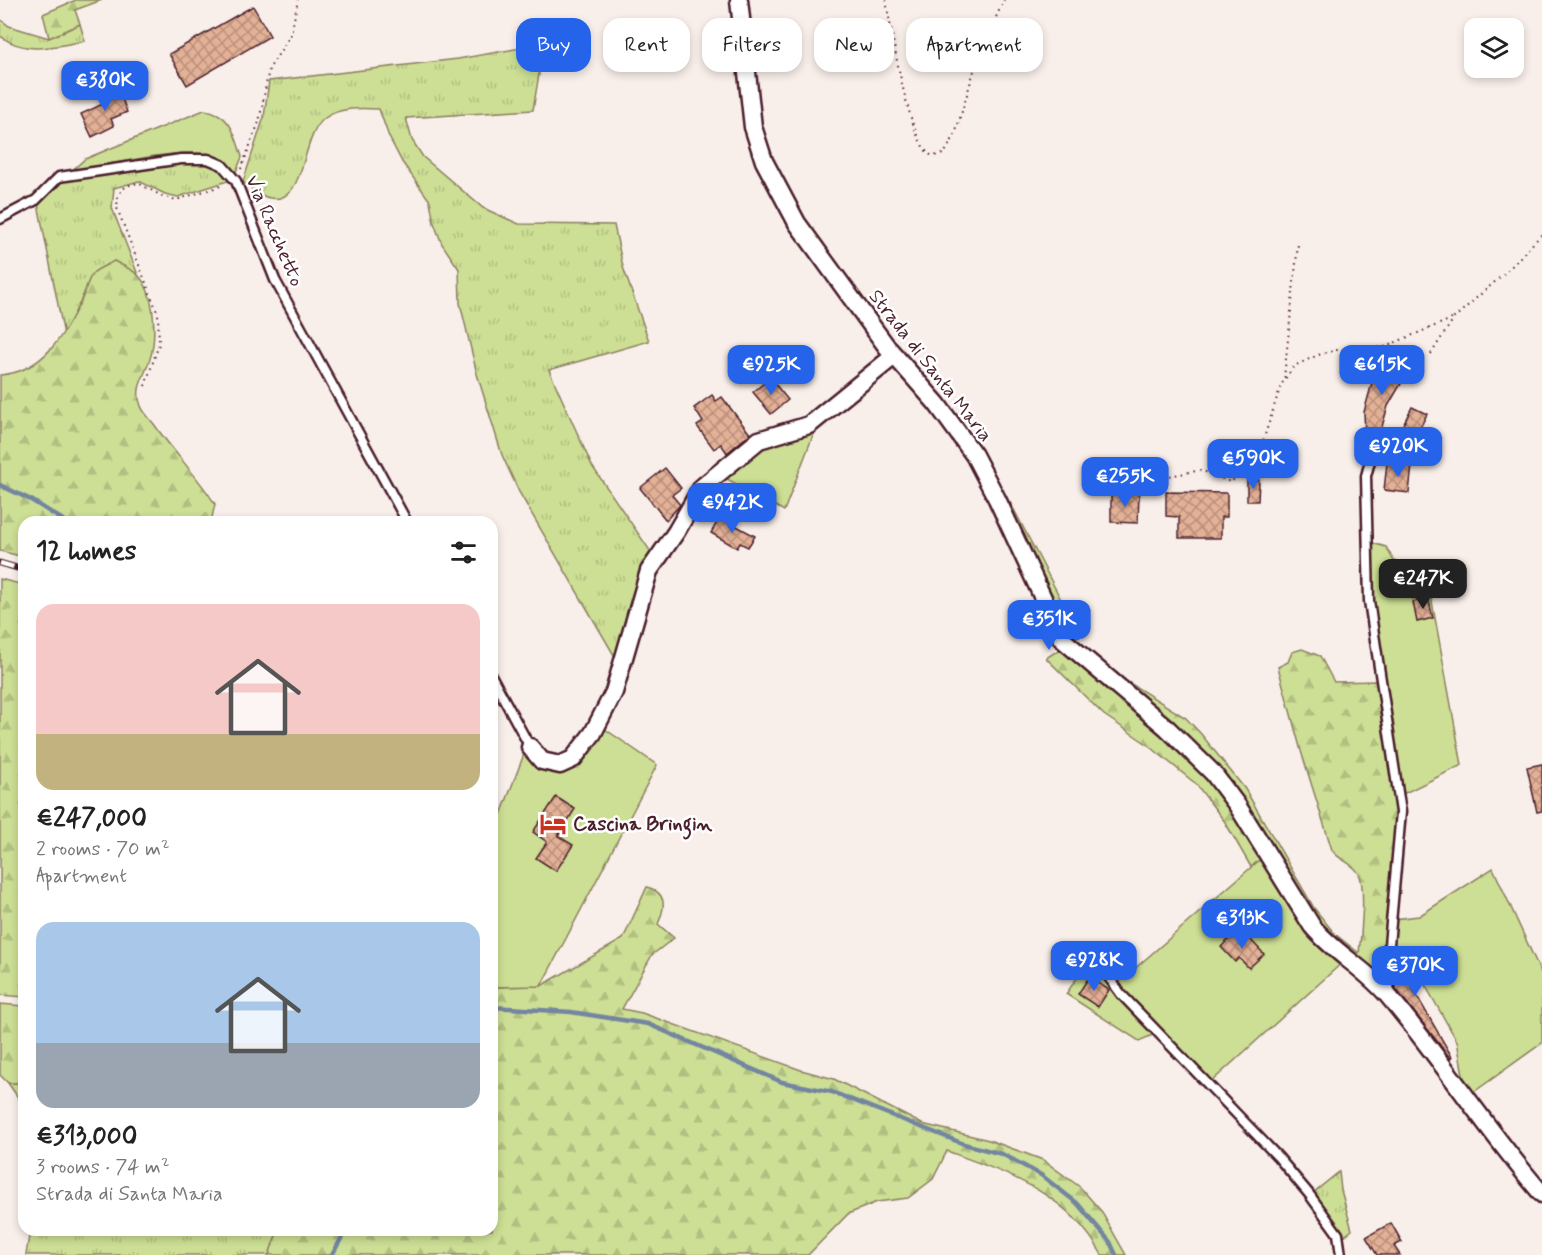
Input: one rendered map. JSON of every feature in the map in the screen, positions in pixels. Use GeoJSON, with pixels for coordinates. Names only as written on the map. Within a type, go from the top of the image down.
{"type":"FeatureCollection","features":[{"type":"Feature","properties":{"kind":"street","name":"Strada di Santa Maria"},"geometry":{"type":"LineString","coordinates":[[740,0],[749,108],[764,161],[786,204],[820,257],[894,356],[943,410],[978,462],[1062,639],[1167,728],[1214,772],[1240,809],[1312,926],[1326,942],[1391,998],[1517,1165],[1542,1194]]}},
{"type":"Feature","properties":{"kind":"street"},"geometry":{"type":"LineString","coordinates":[[530,747],[544,762],[560,765],[573,759],[593,733],[614,692],[649,571],[676,532],[702,487],[759,440],[808,425],[894,356]]}},
{"type":"Feature","properties":{"kind":"lane","name":"Via Racchetto"},"geometry":{"type":"LineString","coordinates":[[0,219],[36,200],[59,177],[96,170],[196,158],[218,163],[236,181],[275,280],[404,516]]}},
{"type":"Feature","properties":{"kind":"lane"},"geometry":{"type":"LineString","coordinates":[[1370,461],[1366,476],[1369,601],[1401,812],[1387,967],[1391,998]]}},
{"type":"Feature","properties":{"kind":"lane"},"geometry":{"type":"LineString","coordinates":[[498,688],[530,747]]}},
{"type":"Feature","properties":{"kind":"lane"},"geometry":{"type":"LineString","coordinates":[[1097,961],[1121,994],[1278,1157],[1309,1194],[1338,1234],[1341,1255]]}},
{"type":"Feature","properties":{"kind":"path"},"geometry":{"type":"LineString","coordinates":[[145,386],[159,344],[158,314],[117,208],[118,195],[126,186],[138,183],[162,196],[179,200],[236,181],[259,122],[269,69],[291,33],[297,0]]}},
{"type":"Feature","properties":{"kind":"path"},"geometry":{"type":"LineString","coordinates":[[886,0],[908,106],[923,149],[933,156],[944,154],[953,139],[980,54],[1004,0]]}},
{"type":"Feature","properties":{"kind":"path"},"geometry":{"type":"LineString","coordinates":[[1431,354],[1454,318],[1508,271],[1542,234]]}},
{"type":"Feature","properties":{"kind":"path"},"geometry":{"type":"LineString","coordinates":[[1164,477],[1201,470],[1230,482],[1251,470],[1256,462],[1284,378],[1298,244]]}},
{"type":"Feature","properties":{"kind":"path"},"geometry":{"type":"LineString","coordinates":[[1284,378],[1294,366],[1318,355],[1337,350],[1384,347],[1454,318]]}},
{"type":"Feature","properties":{"kind":"green space"},"geometry":{"type":"Polygon","coordinates":[[[76,0],[102,0],[75,10],[80,24],[49,38],[43,14],[76,0]]]}},
{"type":"Feature","properties":{"kind":"green space"},"geometry":{"type":"Polygon","coordinates":[[[0,19],[9,26],[49,38],[80,24],[85,41],[41,48],[20,46],[0,36],[0,19]]]}},
{"type":"Feature","properties":{"kind":"green space"},"geometry":{"type":"Polygon","coordinates":[[[516,49],[516,72],[539,72],[533,110],[406,118],[412,140],[423,157],[483,208],[519,224],[614,225],[623,267],[649,341],[549,370],[592,466],[653,555],[618,662],[519,492],[502,455],[477,374],[460,303],[459,269],[442,244],[434,223],[430,201],[402,162],[389,137],[379,109],[344,110],[325,118],[311,139],[297,181],[291,191],[282,197],[267,197],[243,182],[264,117],[269,81],[458,59],[516,49]]]}},
{"type":"Feature","properties":{"kind":"green space"},"geometry":{"type":"Polygon","coordinates":[[[204,110],[213,112],[226,120],[234,133],[242,157],[235,174],[218,159],[209,155],[192,153],[137,159],[69,173],[85,159],[204,110]]]}},
{"type":"Feature","properties":{"kind":"green space"},"geometry":{"type":"Polygon","coordinates":[[[194,162],[217,167],[231,180],[178,197],[165,194],[139,181],[114,188],[112,208],[138,275],[114,261],[94,273],[64,335],[38,204],[63,180],[194,162]]]}},
{"type":"Feature","properties":{"kind":"green space"},"geometry":{"type":"Polygon","coordinates":[[[114,261],[130,269],[144,283],[152,305],[154,330],[152,353],[142,378],[139,400],[145,413],[215,504],[212,516],[18,516],[18,556],[0,551],[0,375],[29,367],[51,349],[68,325],[90,278],[98,270],[114,261]]]}},
{"type":"Feature","properties":{"kind":"green space"},"geometry":{"type":"Polygon","coordinates":[[[817,425],[784,511],[720,475],[750,451],[817,425]]]}},
{"type":"Feature","properties":{"kind":"green space"},"geometry":{"type":"Polygon","coordinates":[[[1005,502],[1010,502],[1080,636],[1073,638],[1128,682],[1186,718],[1201,734],[1245,789],[1314,908],[1335,934],[1359,953],[1362,913],[1361,881],[1356,870],[1332,850],[1278,667],[1288,662],[1292,652],[1302,649],[1320,656],[1334,682],[1376,681],[1397,811],[1383,976],[1369,974],[1331,942],[1242,804],[1069,640],[1005,502]]]}},
{"type":"Feature","properties":{"kind":"green space"},"geometry":{"type":"Polygon","coordinates":[[[1372,543],[1386,547],[1394,561],[1409,569],[1412,599],[1431,596],[1462,765],[1403,794],[1373,597],[1372,543]]]}},
{"type":"Feature","properties":{"kind":"green space"},"geometry":{"type":"Polygon","coordinates":[[[0,579],[18,584],[18,996],[0,995],[0,579]]]}},
{"type":"Feature","properties":{"kind":"green space"},"geometry":{"type":"Polygon","coordinates":[[[1063,647],[1201,766],[1263,857],[1251,867],[1225,822],[1196,784],[1147,744],[1104,715],[1046,658],[1063,647]]]}},
{"type":"Feature","properties":{"kind":"green space"},"geometry":{"type":"Polygon","coordinates":[[[602,727],[657,765],[541,986],[498,987],[498,822],[526,749],[549,767],[602,727]]]}},
{"type":"Feature","properties":{"kind":"green space"},"geometry":{"type":"Polygon","coordinates":[[[1263,857],[1344,961],[1210,1083],[1117,984],[1263,857]]]}},
{"type":"Feature","properties":{"kind":"green space"},"geometry":{"type":"Polygon","coordinates":[[[1493,868],[1542,975],[1542,1043],[1471,1094],[1465,1086],[1457,1041],[1412,962],[1392,966],[1394,919],[1419,916],[1493,868]]]}},
{"type":"Feature","properties":{"kind":"green space"},"geometry":{"type":"Polygon","coordinates":[[[647,887],[659,893],[663,907],[658,924],[674,938],[652,955],[622,1009],[642,1013],[801,1070],[834,1079],[922,1124],[989,1140],[1043,1160],[1080,1187],[1101,1211],[1126,1255],[1102,1255],[1072,1216],[1035,1188],[993,1168],[947,1151],[933,1179],[908,1198],[877,1202],[848,1214],[808,1255],[269,1255],[276,1236],[498,1236],[498,987],[541,986],[623,939],[647,887]]]}},
{"type":"Feature","properties":{"kind":"green space"},"geometry":{"type":"Polygon","coordinates":[[[1093,961],[1113,989],[1155,1034],[1139,1041],[1066,994],[1081,972],[1093,961]]]}},
{"type":"Feature","properties":{"kind":"green space"},"geometry":{"type":"Polygon","coordinates":[[[0,1004],[18,1006],[18,1083],[8,1083],[0,1075],[0,1004]]]}},
{"type":"Feature","properties":{"kind":"green space"},"geometry":{"type":"Polygon","coordinates":[[[8,1083],[18,1083],[18,1097],[8,1083]]]}},
{"type":"Feature","properties":{"kind":"green space"},"geometry":{"type":"Polygon","coordinates":[[[1339,1172],[1341,1190],[1352,1230],[1343,1237],[1313,1193],[1339,1172]]]}},
{"type":"Feature","properties":{"kind":"green space"},"geometry":{"type":"Polygon","coordinates":[[[29,1236],[276,1236],[269,1255],[26,1255],[29,1236]]]}},
{"type":"Feature","properties":{"kind":"building"},"geometry":{"type":"Polygon","coordinates":[[[253,6],[270,36],[187,85],[169,54],[253,6]]]}},
{"type":"Feature","properties":{"kind":"building"},"geometry":{"type":"Polygon","coordinates":[[[117,85],[127,112],[111,119],[114,126],[92,137],[81,114],[103,104],[98,93],[117,85]]]}},
{"type":"Feature","properties":{"kind":"building"},"geometry":{"type":"Polygon","coordinates":[[[1392,358],[1410,368],[1388,406],[1379,437],[1377,436],[1375,441],[1365,437],[1364,412],[1373,379],[1383,362],[1388,365],[1392,358]]]}},
{"type":"Feature","properties":{"kind":"building"},"geometry":{"type":"Polygon","coordinates":[[[770,378],[788,400],[771,414],[753,392],[770,378]]]}},
{"type":"Feature","properties":{"kind":"building"},"geometry":{"type":"Polygon","coordinates":[[[712,395],[716,401],[722,397],[750,434],[727,453],[721,444],[714,449],[697,426],[703,422],[694,408],[712,395]]]}},
{"type":"Feature","properties":{"kind":"building"},"geometry":{"type":"Polygon","coordinates":[[[1412,407],[1427,414],[1408,451],[1393,444],[1412,407]]]}},
{"type":"Feature","properties":{"kind":"building"},"geometry":{"type":"Polygon","coordinates":[[[1387,463],[1412,465],[1409,493],[1384,490],[1387,463]]]}},
{"type":"Feature","properties":{"kind":"building"},"geometry":{"type":"Polygon","coordinates":[[[665,468],[681,488],[672,495],[680,505],[666,520],[640,488],[665,468]]]}},
{"type":"Feature","properties":{"kind":"building"},"geometry":{"type":"Polygon","coordinates":[[[1247,480],[1259,480],[1258,501],[1247,501],[1247,480]]]}},
{"type":"Feature","properties":{"kind":"building"},"geometry":{"type":"Polygon","coordinates":[[[1166,492],[1227,493],[1227,517],[1221,517],[1221,538],[1179,538],[1179,517],[1166,516],[1166,492]]]}},
{"type":"Feature","properties":{"kind":"building"},"geometry":{"type":"Polygon","coordinates":[[[1111,493],[1139,493],[1138,523],[1111,522],[1111,493]]]}},
{"type":"Feature","properties":{"kind":"building"},"geometry":{"type":"Polygon","coordinates":[[[720,517],[755,536],[748,547],[740,543],[737,548],[711,533],[720,517]]]}},
{"type":"Feature","properties":{"kind":"building"},"geometry":{"type":"Polygon","coordinates":[[[1428,598],[1433,618],[1417,622],[1413,602],[1428,598]]]}},
{"type":"Feature","properties":{"kind":"building"},"geometry":{"type":"Polygon","coordinates":[[[1542,764],[1542,811],[1537,812],[1527,767],[1542,764]]]}},
{"type":"Feature","properties":{"kind":"building"},"geometry":{"type":"Polygon","coordinates":[[[556,797],[575,809],[558,836],[573,845],[556,871],[536,858],[547,842],[533,832],[556,797]]]}},
{"type":"Feature","properties":{"kind":"building"},"geometry":{"type":"Polygon","coordinates":[[[1237,931],[1246,941],[1249,938],[1264,954],[1249,968],[1239,958],[1235,962],[1221,947],[1237,931]]]}},
{"type":"Feature","properties":{"kind":"building"},"geometry":{"type":"Polygon","coordinates":[[[1412,962],[1423,981],[1413,989],[1452,1057],[1450,1058],[1396,989],[1393,966],[1412,962]]]}},
{"type":"Feature","properties":{"kind":"building"},"geometry":{"type":"Polygon","coordinates":[[[1089,977],[1109,990],[1098,1007],[1078,994],[1089,977]]]}},
{"type":"Feature","properties":{"kind":"building"},"geometry":{"type":"Polygon","coordinates":[[[1391,1223],[1402,1242],[1394,1246],[1400,1255],[1377,1255],[1366,1237],[1391,1223]]]}},
{"type":"Feature","properties":{"kind":"waterway"},"geometry":{"type":"LineString","coordinates":[[0,485],[56,516]]}},
{"type":"Feature","properties":{"kind":"waterway"},"geometry":{"type":"LineString","coordinates":[[498,1007],[571,1012],[648,1024],[782,1082],[832,1092],[964,1144],[1002,1154],[1041,1175],[1077,1203],[1110,1242],[1116,1255]]}},
{"type":"Feature","properties":{"kind":"waterway"},"geometry":{"type":"LineString","coordinates":[[332,1255],[343,1236]]}},
{"type":"Feature","properties":{"kind":"railway"},"geometry":{"type":"LineString","coordinates":[[0,563],[18,568]]}},
{"type":"Feature","properties":{"kind":"place","name":"Cascina Bringin"},"geometry":{"type":"Point","coordinates":[553,824]}}]}
